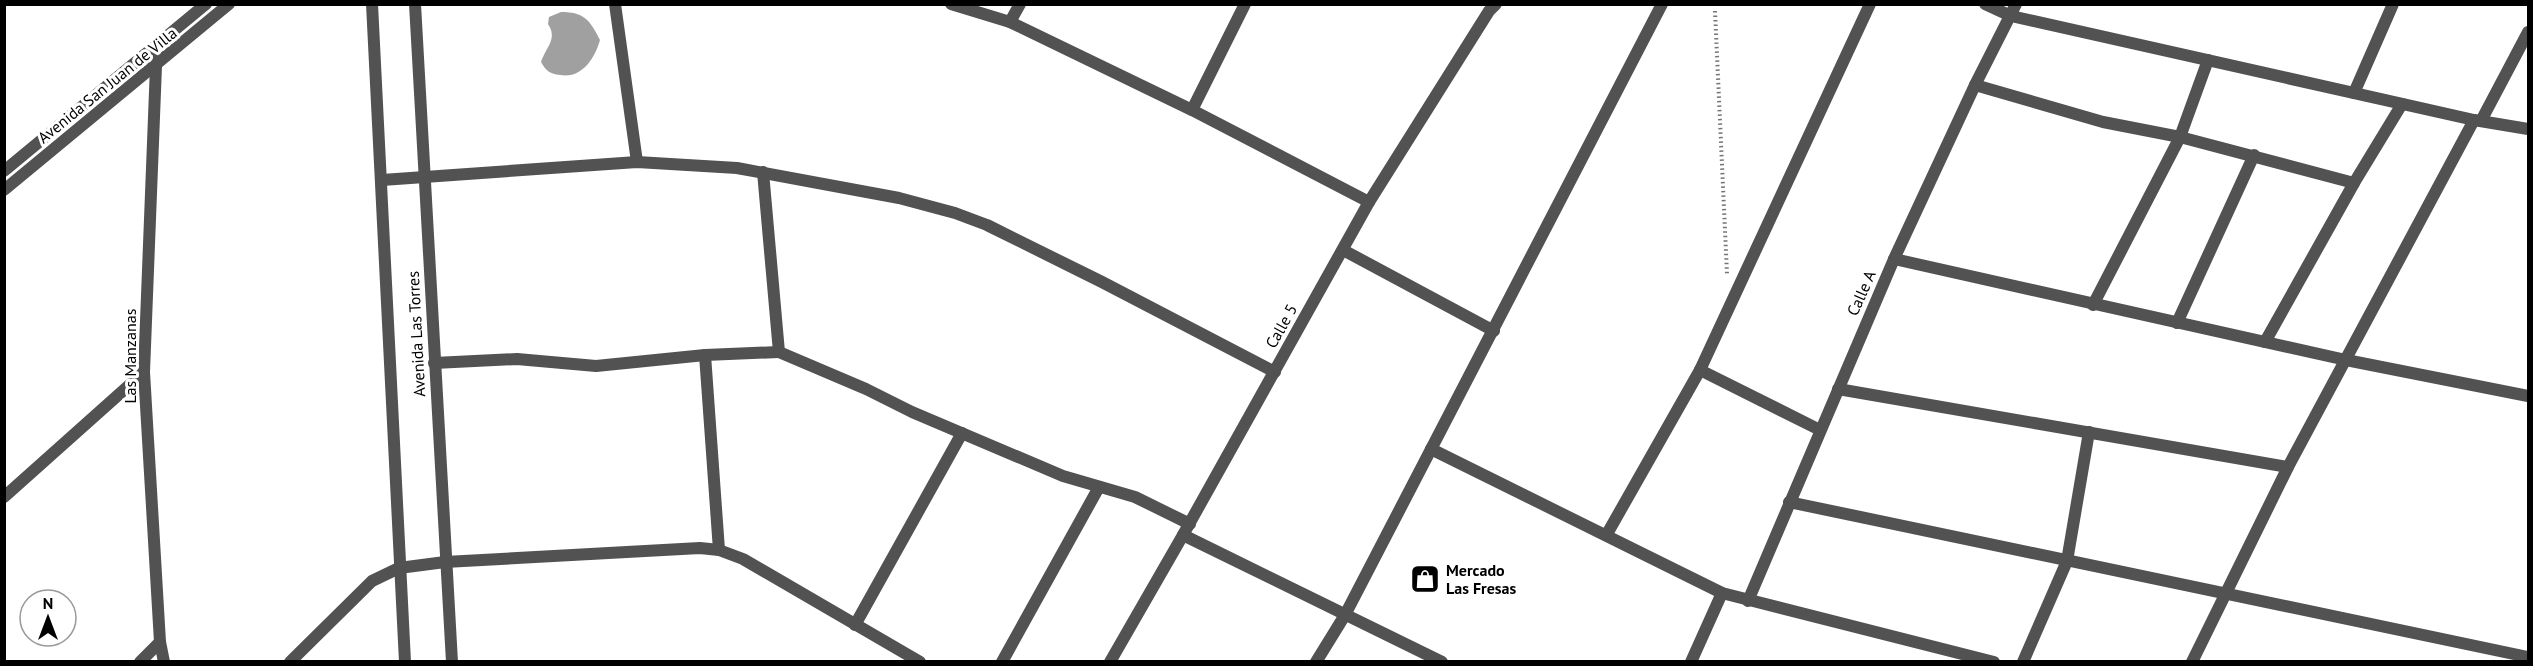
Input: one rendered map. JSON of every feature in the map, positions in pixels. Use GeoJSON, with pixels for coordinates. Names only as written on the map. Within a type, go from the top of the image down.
{"type":"FeatureCollection","features":[{"type":"Feature","properties":{"kind":"street","name":"Avenida San Juan de Villa"},"geometry":{"type":"LineString","coordinates":[[4,171],[206,4]]}},
{"type":"Feature","properties":{"kind":"street","name":"Avenida San Juan de Villa"},"geometry":{"type":"LineString","coordinates":[[4,190],[229,4]]}},
{"type":"Feature","properties":{"kind":"street","name":"Avenida Las Torres"},"geometry":{"type":"LineString","coordinates":[[372,4],[405,662]]}},
{"type":"Feature","properties":{"kind":"street","name":"Avenida Las Torres"},"geometry":{"type":"LineString","coordinates":[[415,4],[452,662]]}},
{"type":"Feature","properties":{"kind":"street"},"geometry":{"type":"LineString","coordinates":[[615,4],[637,162]]}},
{"type":"Feature","properties":{"kind":"street"},"geometry":{"type":"LineString","coordinates":[[951,4],[1010,22],[1192,110],[1369,202]]}},
{"type":"Feature","properties":{"kind":"street"},"geometry":{"type":"LineString","coordinates":[[1010,22],[1020,4]]}},
{"type":"Feature","properties":{"kind":"street"},"geometry":{"type":"LineString","coordinates":[[1192,110],[1245,4]]}},
{"type":"Feature","properties":{"kind":"street"},"geometry":{"type":"LineString","coordinates":[[1317,662],[1346,615],[1662,4]]}},
{"type":"Feature","properties":{"kind":"street"},"geometry":{"type":"LineString","coordinates":[[1607,534],[1700,370],[1870,4]]}},
{"type":"Feature","properties":{"kind":"street"},"geometry":{"type":"LineString","coordinates":[[1985,4],[2011,16],[2478,121],[2529,129]]}},
{"type":"Feature","properties":{"kind":"street","name":"Calle A"},"geometry":{"type":"LineString","coordinates":[[1748,601],[1894,259],[1975,85],[2016,4]]}},
{"type":"Feature","properties":{"kind":"street"},"geometry":{"type":"LineString","coordinates":[[2354,93],[2393,4]]}},
{"type":"Feature","properties":{"kind":"street","name":"Calle 5"},"geometry":{"type":"LineString","coordinates":[[1110,662],[1184,536],[1369,202],[1491,7]]}},
{"type":"Feature","properties":{"kind":"street"},"geometry":{"type":"LineString","coordinates":[[2192,662],[2288,466],[2529,32]]}},
{"type":"Feature","properties":{"kind":"street","name":"Las Manzanas"},"geometry":{"type":"LineString","coordinates":[[149,52],[156,66],[144,372],[160,642],[164,662]]}},
{"type":"Feature","properties":{"kind":"street"},"geometry":{"type":"LineString","coordinates":[[2093,305],[2180,136],[2208,60]]}},
{"type":"Feature","properties":{"kind":"street"},"geometry":{"type":"LineString","coordinates":[[1975,85],[2103,122],[2180,136],[2354,183]]}},
{"type":"Feature","properties":{"kind":"street"},"geometry":{"type":"LineString","coordinates":[[2265,342],[2354,183],[2402,104]]}},
{"type":"Feature","properties":{"kind":"street"},"geometry":{"type":"LineString","coordinates":[[2176,322],[2253,155]]}},
{"type":"Feature","properties":{"kind":"street"},"geometry":{"type":"LineString","coordinates":[[382,180],[637,162],[763,172],[899,198],[966,217],[1102,282],[1275,372]]}},
{"type":"Feature","properties":{"kind":"street"},"geometry":{"type":"LineString","coordinates":[[763,172],[779,352]]}},
{"type":"Feature","properties":{"kind":"street"},"geometry":{"type":"LineString","coordinates":[[1343,249],[1494,331]]}},
{"type":"Feature","properties":{"kind":"street"},"geometry":{"type":"LineString","coordinates":[[1894,259],[2346,360],[2529,396]]}},
{"type":"Feature","properties":{"kind":"street"},"geometry":{"type":"LineString","coordinates":[[434,363],[517,359],[596,366],[705,355],[779,352],[1063,476],[1135,497],[1190,524]]}},
{"type":"Feature","properties":{"kind":"street"},"geometry":{"type":"LineString","coordinates":[[705,355],[719,550]]}},
{"type":"Feature","properties":{"kind":"street"},"geometry":{"type":"LineString","coordinates":[[1700,370],[1820,430]]}},
{"type":"Feature","properties":{"kind":"street"},"geometry":{"type":"LineString","coordinates":[[4,497],[144,372]]}},
{"type":"Feature","properties":{"kind":"street"},"geometry":{"type":"LineString","coordinates":[[1838,389],[2288,466]]}},
{"type":"Feature","properties":{"kind":"street"},"geometry":{"type":"LineString","coordinates":[[2023,662],[2067,561],[2089,432]]}},
{"type":"Feature","properties":{"kind":"street"},"geometry":{"type":"LineString","coordinates":[[855,624],[962,433]]}},
{"type":"Feature","properties":{"kind":"street"},"geometry":{"type":"LineString","coordinates":[[1431,449],[1607,534],[1722,593],[1994,662]]}},
{"type":"Feature","properties":{"kind":"street"},"geometry":{"type":"LineString","coordinates":[[1002,662],[1099,487]]}},
{"type":"Feature","properties":{"kind":"street"},"geometry":{"type":"LineString","coordinates":[[1789,502],[2529,657]]}},
{"type":"Feature","properties":{"kind":"street"},"geometry":{"type":"LineString","coordinates":[[1184,536],[1442,662]]}},
{"type":"Feature","properties":{"kind":"street"},"geometry":{"type":"LineString","coordinates":[[290,662],[372,581],[399,568],[445,562],[614,554],[672,548],[719,550],[742,559],[920,662]]}},
{"type":"Feature","properties":{"kind":"street"},"geometry":{"type":"LineString","coordinates":[[1691,662],[1722,593]]}},
{"type":"Feature","properties":{"kind":"street"},"geometry":{"type":"LineString","coordinates":[[140,662],[160,642]]}},
{"type":"Feature","properties":{"kind":"path"},"geometry":{"type":"LineString","coordinates":[[1715,11],[1727,276]]}},
{"type":"Feature","properties":{"kind":"shaded area"},"geometry":{"type":"Polygon","coordinates":[[[561,12],[569,12],[585,18],[600,40],[591,60],[575,74],[551,73],[541,62],[552,34],[548,24],[549,17],[561,12]]]}},
{"type":"Feature","properties":{"kind":"place","name":"Mercado Las Fresas"},"geometry":{"type":"Point","coordinates":[1425,579]}}]}
